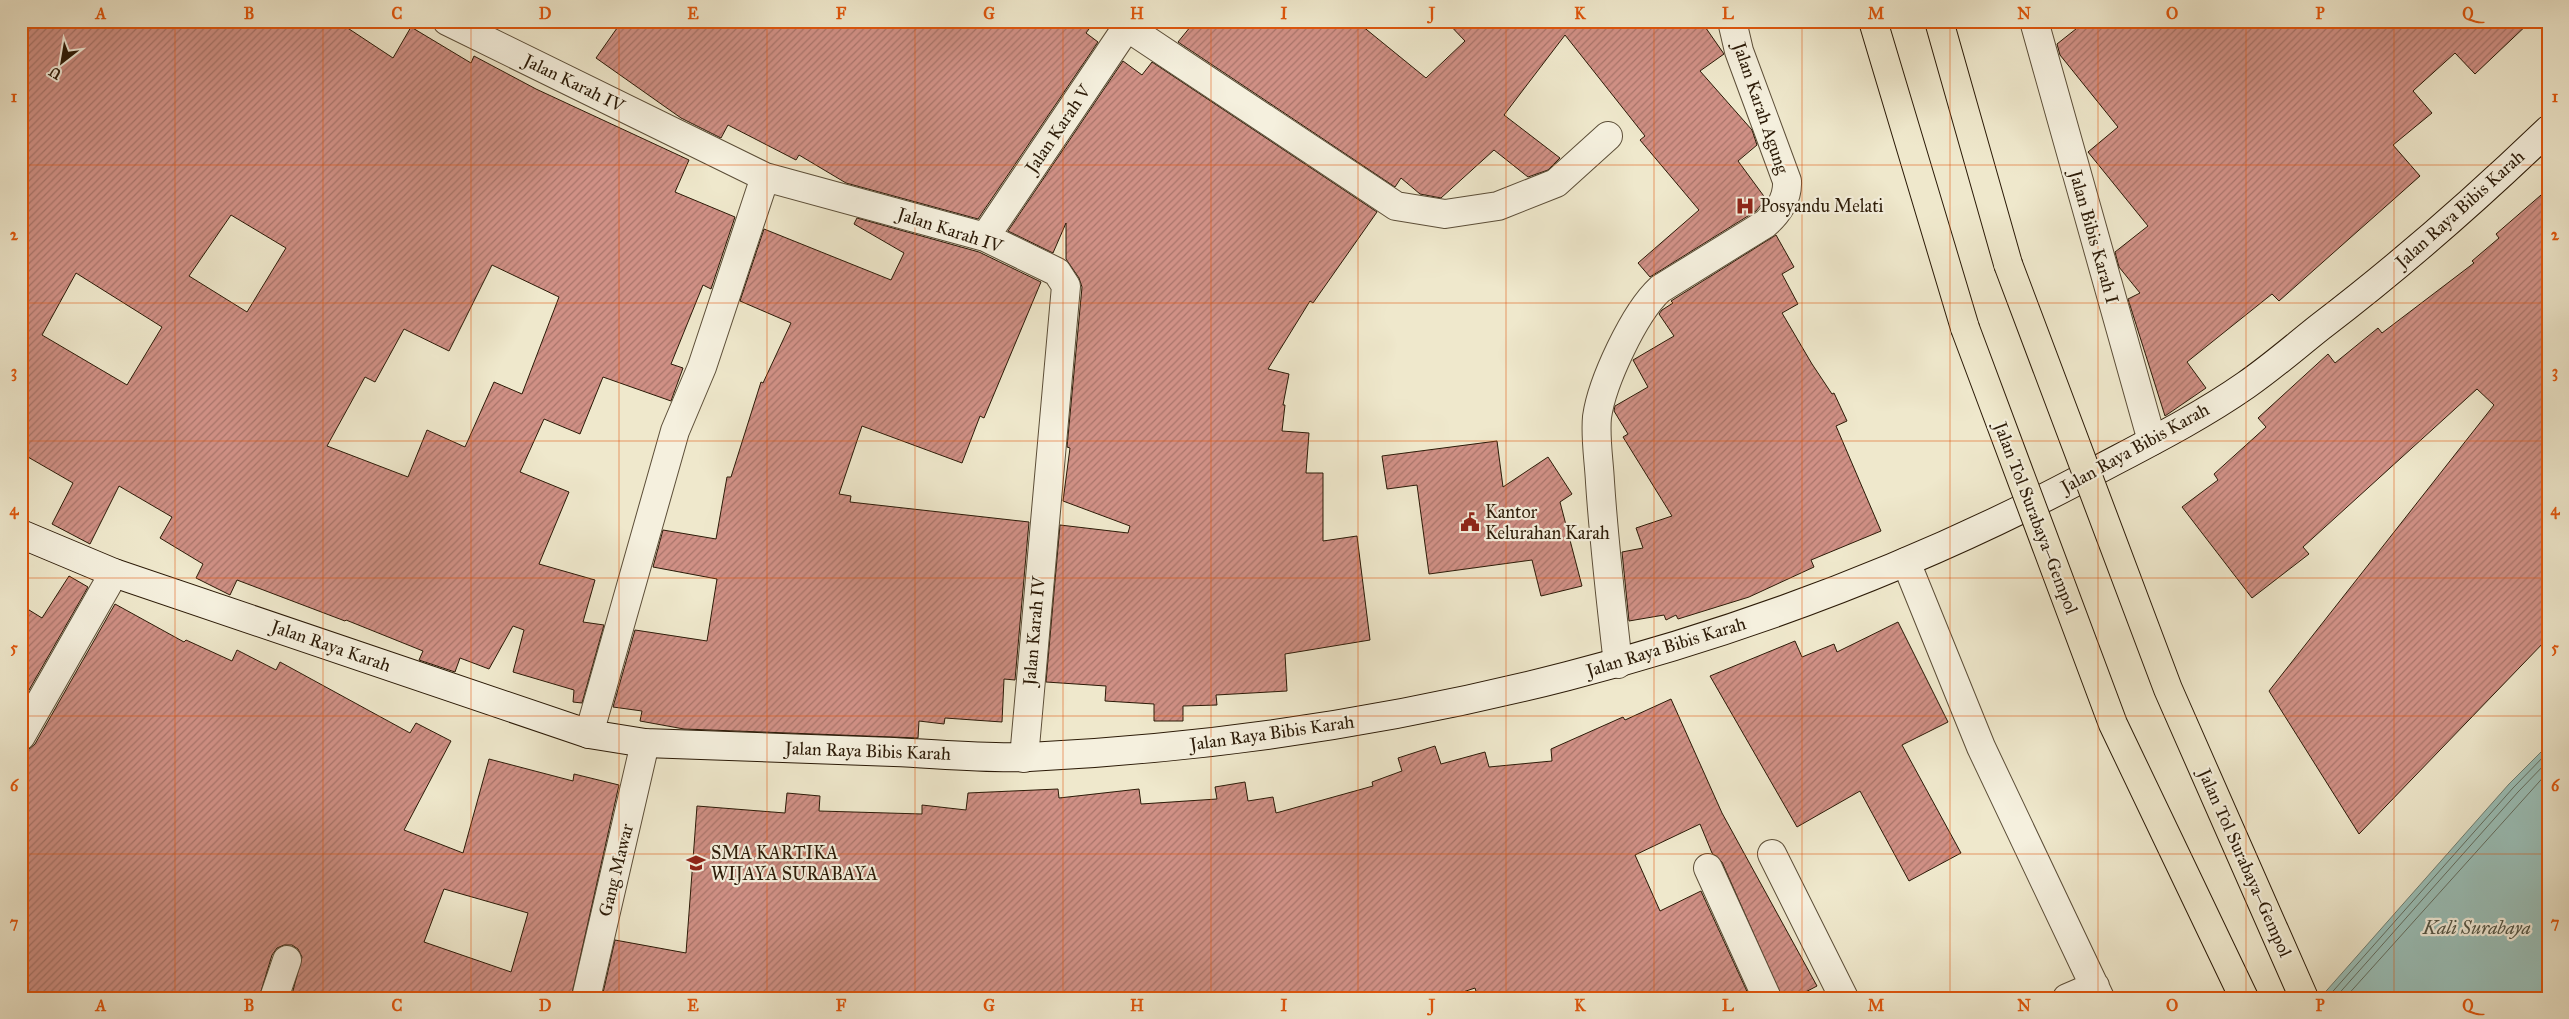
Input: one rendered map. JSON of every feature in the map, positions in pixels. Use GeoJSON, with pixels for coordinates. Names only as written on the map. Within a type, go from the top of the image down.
{"type":"FeatureCollection","features":[{"type":"Feature","properties":{"kind":"highway","name":"Jalan Tol Surabaya–Gempol"},"geometry":{"type":"LineString","coordinates":[[1873,21],[1965,328],[2114,724],[2244,998]]}},
{"type":"Feature","properties":{"kind":"highway","name":"Jalan Tol Surabaya–Gempol"},"geometry":{"type":"LineString","coordinates":[[1939,21],[2008,264],[2168,689],[2304,998]]}},
{"type":"Feature","properties":{"kind":"street","name":"Jalan Karah IV"},"geometry":{"type":"LineString","coordinates":[[447,21],[765,177],[985,237],[1057,272],[1066,286],[1024,758]]}},
{"type":"Feature","properties":{"kind":"street","name":"Jalan Karah Agung"},"geometry":{"type":"LineString","coordinates":[[1618,664],[1604,551],[1597,419],[1601,398],[1632,326],[1650,299],[1660,289],[1756,232],[1778,211],[1785,196],[1787,180],[1739,51],[1732,21]]}},
{"type":"Feature","properties":{"kind":"street"},"geometry":{"type":"LineString","coordinates":[[1128,24],[1396,206],[1445,214],[1498,206],[1556,183],[1608,136]]}},
{"type":"Feature","properties":{"kind":"street","name":"Jalan Karah V"},"geometry":{"type":"LineString","coordinates":[[985,237],[1128,24]]}},
{"type":"Feature","properties":{"kind":"street","name":"Jalan Bibis Karah I"},"geometry":{"type":"LineString","coordinates":[[2040,25],[2152,441]]}},
{"type":"Feature","properties":{"kind":"street","name":"Jalan Raya Bibis Karah"},"geometry":{"type":"LineString","coordinates":[[645,743],[1024,758],[1225,742],[1423,711],[1618,664],[1785,609],[1906,562],[2031,505],[2152,441],[2246,385],[2368,290],[2486,189],[2548,130]]}},
{"type":"Feature","properties":{"kind":"street"},"geometry":{"type":"LineString","coordinates":[[589,734],[675,431],[702,367],[765,177]]}},
{"type":"Feature","properties":{"kind":"street","name":"Jalan Raya Karah"},"geometry":{"type":"LineString","coordinates":[[21,534],[114,573],[589,734],[645,743]]}},
{"type":"Feature","properties":{"kind":"street"},"geometry":{"type":"LineString","coordinates":[[1906,562],[1981,747],[2098,992],[2067,998]]}},
{"type":"Feature","properties":{"kind":"street"},"geometry":{"type":"LineString","coordinates":[[21,736],[114,573]]}},
{"type":"Feature","properties":{"kind":"street","name":"Gang Mawar"},"geometry":{"type":"LineString","coordinates":[[586,998],[645,743]]}},
{"type":"Feature","properties":{"kind":"street"},"geometry":{"type":"LineString","coordinates":[[1772,854],[1844,998]]}},
{"type":"Feature","properties":{"kind":"street"},"geometry":{"type":"LineString","coordinates":[[1708,868],[1767,998]]}},
{"type":"Feature","properties":{"kind":"street"},"geometry":{"type":"LineString","coordinates":[[274,998],[287,960]]}},
{"type":"Feature","properties":{"kind":"water","name":"Kali Surabaya"},"geometry":{"type":"Polygon","coordinates":[[[2548,745],[2548,998],[2320,998],[2509,784],[2548,745]]]}},
{"type":"Feature","properties":{"kind":"building"},"geometry":{"type":"Polygon","coordinates":[[[21,21],[337,21],[393,58],[411,27],[471,63],[474,56],[536,89],[689,160],[675,192],[735,217],[711,289],[703,285],[671,364],[683,368],[671,401],[603,377],[580,434],[544,419],[520,472],[569,492],[539,564],[595,580],[583,622],[604,625],[582,703],[573,702],[574,690],[513,672],[524,630],[513,626],[489,669],[460,658],[455,672],[419,660],[423,651],[346,620],[237,580],[230,595],[196,578],[203,564],[160,538],[172,517],[119,486],[90,544],[52,524],[73,483],[21,453],[21,21]],[[231,215],[189,276],[247,312],[286,248],[231,215]],[[492,265],[449,351],[404,329],[375,382],[365,377],[327,446],[408,477],[427,430],[465,447],[494,382],[522,394],[559,297],[492,265]],[[76,273],[42,335],[127,385],[162,327],[76,273]]]}},
{"type":"Feature","properties":{"kind":"building"},"geometry":{"type":"Polygon","coordinates":[[[622,21],[1095,21],[1086,33],[1098,42],[978,219],[846,183],[799,155],[796,160],[728,125],[721,138],[681,118],[596,58],[622,21]]]}},
{"type":"Feature","properties":{"kind":"building"},"geometry":{"type":"Polygon","coordinates":[[[1195,21],[1356,21],[1426,78],[1465,41],[1446,21],[1701,21],[1724,54],[1700,71],[1752,130],[1757,145],[1738,161],[1766,199],[1756,211],[1650,277],[1638,263],[1699,210],[1640,140],[1645,136],[1565,35],[1504,115],[1560,158],[1548,170],[1528,177],[1494,150],[1441,198],[1420,194],[1401,178],[1395,187],[1178,42],[1195,21]]]}},
{"type":"Feature","properties":{"kind":"building"},"geometry":{"type":"Polygon","coordinates":[[[2086,21],[2531,21],[2475,74],[2455,53],[2413,91],[2432,113],[2393,145],[2420,176],[2279,301],[2272,294],[2187,362],[2206,388],[2165,416],[2128,299],[2140,293],[2119,267],[2115,252],[2148,226],[2088,152],[2118,127],[2060,55],[2057,44],[2086,21]]]}},
{"type":"Feature","properties":{"kind":"building"},"geometry":{"type":"Polygon","coordinates":[[[1123,61],[1142,75],[1152,62],[1377,212],[1313,303],[1310,301],[1268,369],[1289,374],[1283,405],[1285,405],[1282,431],[1309,433],[1306,473],[1323,473],[1323,541],[1357,536],[1370,640],[1285,654],[1287,691],[1216,695],[1217,705],[1183,706],[1183,721],[1154,721],[1154,704],[1105,701],[1106,686],[1046,682],[1060,525],[1128,533],[1130,526],[1063,501],[1070,448],[1067,447],[1082,287],[1079,278],[1066,259],[1066,223],[1053,253],[1008,231],[1123,61]]]}},
{"type":"Feature","properties":{"kind":"building"},"geometry":{"type":"Polygon","coordinates":[[[2548,189],[2548,638],[2359,834],[2269,691],[2494,405],[2477,389],[2303,547],[2309,554],[2252,598],[2182,507],[2218,480],[2214,474],[2266,427],[2258,418],[2328,354],[2335,363],[2378,328],[2382,333],[2474,263],[2472,261],[2499,238],[2496,234],[2548,189]]]}},
{"type":"Feature","properties":{"kind":"building"},"geometry":{"type":"Polygon","coordinates":[[[857,218],[979,252],[1041,282],[984,418],[980,416],[962,463],[862,426],[839,494],[851,496],[850,502],[1029,522],[1015,680],[1004,679],[1002,722],[945,718],[944,724],[919,721],[918,738],[684,729],[640,721],[642,711],[613,707],[635,630],[707,641],[717,579],[653,567],[663,530],[716,539],[727,477],[731,477],[761,382],[763,383],[791,323],[740,301],[764,229],[891,280],[904,253],[854,224],[857,218]]]}},
{"type":"Feature","properties":{"kind":"building"},"geometry":{"type":"Polygon","coordinates":[[[1776,235],[1794,267],[1782,274],[1798,304],[1782,313],[1812,364],[1832,394],[1834,393],[1847,421],[1836,426],[1881,531],[1811,560],[1814,567],[1749,597],[1678,619],[1676,615],[1666,620],[1664,615],[1629,621],[1622,552],[1643,548],[1636,528],[1672,516],[1623,437],[1628,434],[1614,411],[1615,406],[1648,387],[1633,360],[1674,336],[1659,314],[1662,310],[1673,303],[1671,301],[1776,235]]]}},
{"type":"Feature","properties":{"kind":"building"},"geometry":{"type":"Polygon","coordinates":[[[1497,441],[1503,487],[1548,457],[1572,494],[1560,502],[1582,586],[1541,596],[1532,560],[1429,574],[1417,485],[1387,489],[1382,456],[1497,441]]]}},
{"type":"Feature","properties":{"kind":"building"},"geometry":{"type":"Polygon","coordinates":[[[69,576],[88,587],[21,704],[21,605],[42,618],[69,576]]]}},
{"type":"Feature","properties":{"kind":"building"},"geometry":{"type":"Polygon","coordinates":[[[115,604],[184,642],[186,640],[232,661],[237,650],[276,670],[280,662],[410,733],[416,723],[451,741],[404,830],[463,853],[489,759],[573,781],[574,774],[619,785],[571,998],[291,998],[302,957],[298,949],[292,945],[284,945],[277,948],[272,955],[259,998],[21,998],[21,752],[35,744],[115,604]],[[444,889],[424,942],[511,972],[528,913],[444,889]]]}},
{"type":"Feature","properties":{"kind":"building"},"geometry":{"type":"Polygon","coordinates":[[[1898,622],[1948,722],[1902,745],[1961,853],[1909,881],[1860,791],[1797,827],[1710,676],[1795,641],[1802,657],[1834,644],[1837,652],[1898,622]]]}},
{"type":"Feature","properties":{"kind":"building"},"geometry":{"type":"Polygon","coordinates":[[[1671,699],[1722,813],[1817,986],[1794,998],[1782,998],[1722,862],[1712,853],[1700,824],[1635,855],[1660,911],[1701,891],[1750,998],[1478,998],[1475,988],[1445,998],[627,998],[603,993],[615,940],[686,953],[697,806],[785,813],[787,793],[820,796],[819,811],[922,814],[922,805],[966,810],[968,793],[1058,789],[1059,798],[1139,789],[1141,804],[1217,799],[1215,787],[1245,782],[1248,801],[1273,797],[1276,813],[1373,786],[1372,782],[1402,771],[1398,758],[1435,746],[1441,764],[1485,752],[1489,767],[1552,761],[1551,749],[1623,717],[1625,720],[1671,699]]]}},
{"type":"Feature","properties":{"kind":"place","name":"Posyandu Melati"},"geometry":{"type":"Point","coordinates":[1745,206]}},
{"type":"Feature","properties":{"kind":"place","name":"Kantor Kelurahan Karah"},"geometry":{"type":"Point","coordinates":[1470,522]}},
{"type":"Feature","properties":{"kind":"place","name":"SMA KARTIKA WIJAYA SURABAYA"},"geometry":{"type":"Point","coordinates":[696,863]}}]}
